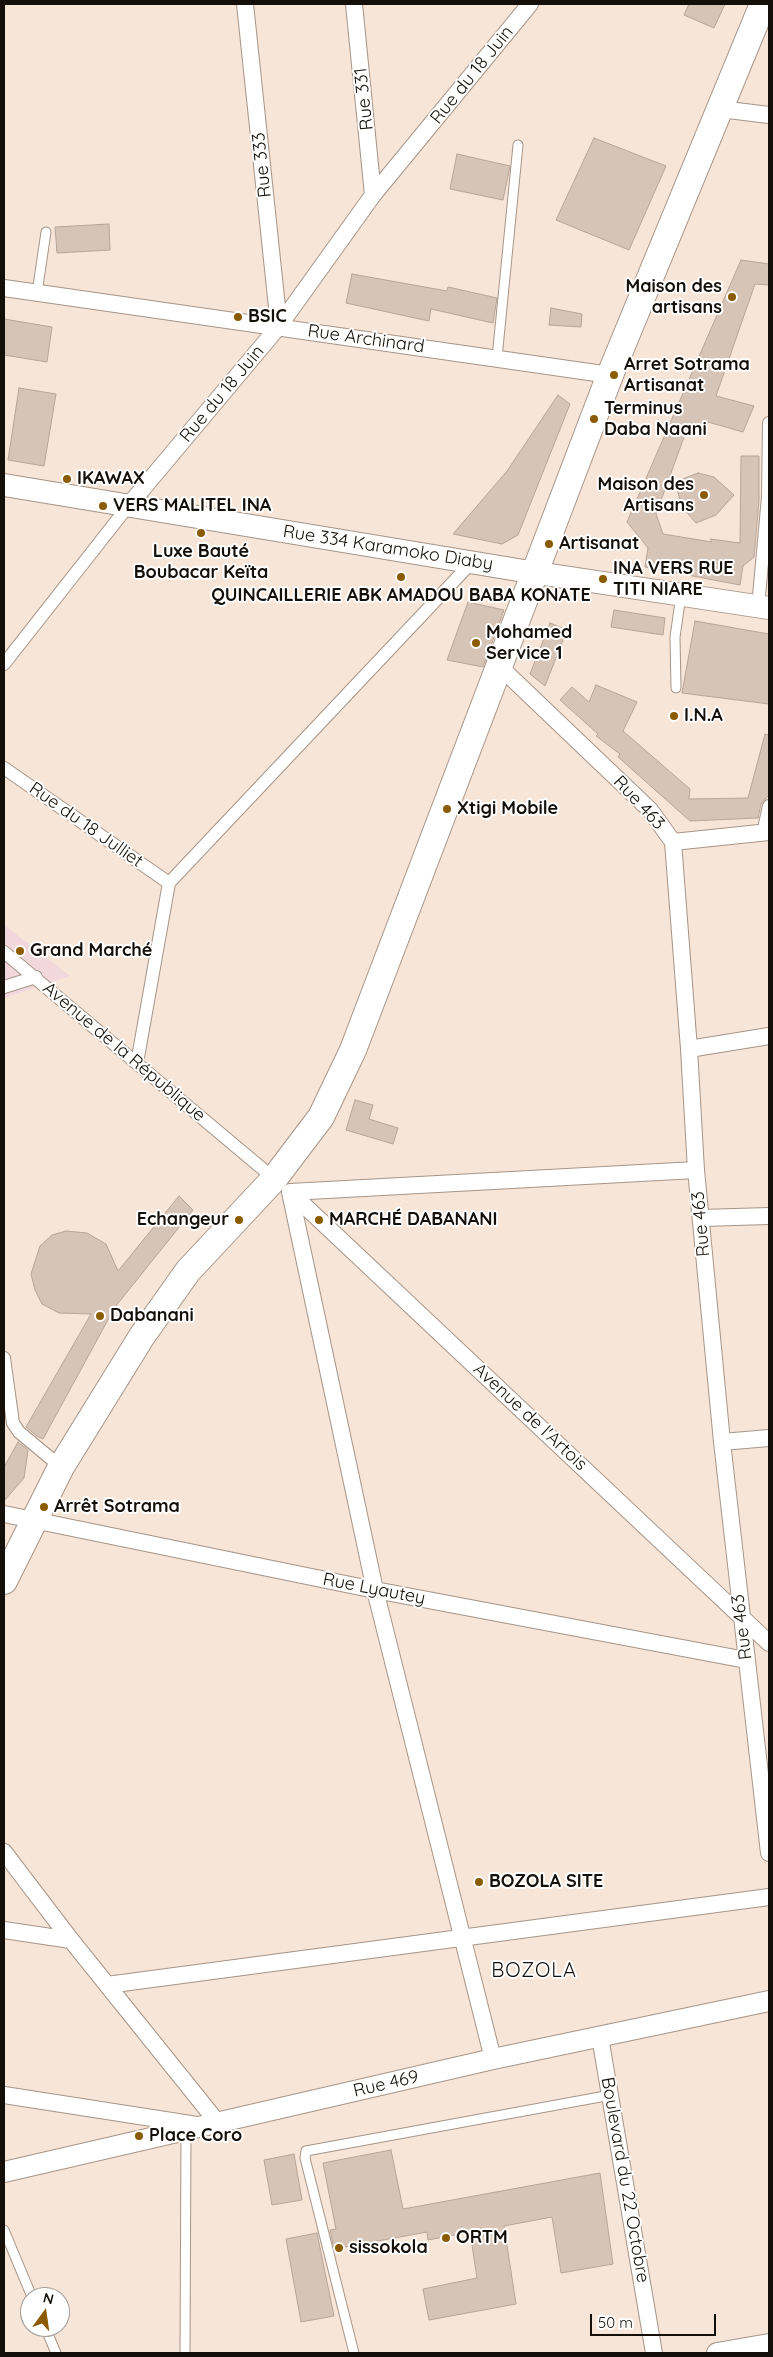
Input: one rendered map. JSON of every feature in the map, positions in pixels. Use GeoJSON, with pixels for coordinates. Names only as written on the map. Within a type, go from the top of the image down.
{"type":"FeatureCollection","features":[{"type":"Feature","properties":{"kind":"main road"},"geometry":{"type":"LineString","coordinates":[[4,1581],[61,1467],[142,1336],[188,1270],[282,1186],[321,1117],[353,1050],[610,375],[763,4]]}},
{"type":"Feature","properties":{"kind":"main road","name":"Rue 334 Karamoko Diaby"},"geometry":{"type":"LineString","coordinates":[[4,485],[472,562],[764,607]]}},
{"type":"Feature","properties":{"kind":"street","name":"Rue 333"},"geometry":{"type":"LineString","coordinates":[[246,4],[279,326]]}},
{"type":"Feature","properties":{"kind":"street","name":"Rue 331"},"geometry":{"type":"LineString","coordinates":[[354,4],[373,195]]}},
{"type":"Feature","properties":{"kind":"street","name":"Rue du 18 Juin"},"geometry":{"type":"LineString","coordinates":[[4,664],[129,505],[279,326],[373,195],[530,4]]}},
{"type":"Feature","properties":{"kind":"street"},"geometry":{"type":"LineString","coordinates":[[720,109],[769,115]]}},
{"type":"Feature","properties":{"kind":"street","name":"Rue Archinard"},"geometry":{"type":"LineString","coordinates":[[4,288],[610,375]]}},
{"type":"Feature","properties":{"kind":"street"},"geometry":{"type":"LineString","coordinates":[[764,607],[769,422]]}},
{"type":"Feature","properties":{"kind":"street"},"geometry":{"type":"LineString","coordinates":[[137,1063],[169,883],[472,562]]}},
{"type":"Feature","properties":{"kind":"street","name":"Rue 463"},"geometry":{"type":"LineString","coordinates":[[498,665],[650,810],[673,842],[690,1048],[696,1170],[740,1615],[769,1853]]}},
{"type":"Feature","properties":{"kind":"street","name":"Rue du 18 Julliet"},"geometry":{"type":"LineString","coordinates":[[4,768],[169,883]]}},
{"type":"Feature","properties":{"kind":"street"},"geometry":{"type":"LineString","coordinates":[[673,842],[766,833],[769,806]]}},
{"type":"Feature","properties":{"kind":"street","name":"Avenue de la République"},"geometry":{"type":"LineString","coordinates":[[4,952],[282,1186]]}},
{"type":"Feature","properties":{"kind":"street"},"geometry":{"type":"LineString","coordinates":[[4,987],[36,977]]}},
{"type":"Feature","properties":{"kind":"street"},"geometry":{"type":"LineString","coordinates":[[690,1048],[769,1036]]}},
{"type":"Feature","properties":{"kind":"street"},"geometry":{"type":"LineString","coordinates":[[493,2059],[376,1590],[282,1186],[696,1170]]}},
{"type":"Feature","properties":{"kind":"street","name":"Avenue de l'Artois"},"geometry":{"type":"LineString","coordinates":[[282,1186],[767,1639]]}},
{"type":"Feature","properties":{"kind":"street"},"geometry":{"type":"LineString","coordinates":[[701,1218],[769,1216]]}},
{"type":"Feature","properties":{"kind":"street"},"geometry":{"type":"LineString","coordinates":[[4,1358],[13,1422],[20,1432],[61,1467]]}},
{"type":"Feature","properties":{"kind":"street"},"geometry":{"type":"LineString","coordinates":[[722,1442],[769,1438]]}},
{"type":"Feature","properties":{"kind":"street","name":"Rue Lyautey"},"geometry":{"type":"LineString","coordinates":[[4,1514],[376,1590],[746,1660]]}},
{"type":"Feature","properties":{"kind":"street"},"geometry":{"type":"LineString","coordinates":[[4,1852],[107,1985],[203,2127]]}},
{"type":"Feature","properties":{"kind":"street"},"geometry":{"type":"LineString","coordinates":[[107,1985],[769,1897]]}},
{"type":"Feature","properties":{"kind":"street"},"geometry":{"type":"LineString","coordinates":[[4,1930],[71,1940]]}},
{"type":"Feature","properties":{"kind":"street","name":"Rue 469"},"geometry":{"type":"LineString","coordinates":[[4,2172],[493,2059],[769,2001]]}},
{"type":"Feature","properties":{"kind":"street","name":"Boulevard du 22 Octobre"},"geometry":{"type":"LineString","coordinates":[[600,2037],[654,2353]]}},
{"type":"Feature","properties":{"kind":"street"},"geometry":{"type":"LineString","coordinates":[[4,2095],[203,2127]]}},
{"type":"Feature","properties":{"kind":"street"},"geometry":{"type":"LineString","coordinates":[[717,2353],[769,2344]]}},
{"type":"Feature","properties":{"kind":"lane"},"geometry":{"type":"LineString","coordinates":[[497,358],[518,145]]}},
{"type":"Feature","properties":{"kind":"lane"},"geometry":{"type":"LineString","coordinates":[[37,293],[46,232]]}},
{"type":"Feature","properties":{"kind":"lane"},"geometry":{"type":"LineString","coordinates":[[676,688],[675,637],[681,594]]}},
{"type":"Feature","properties":{"kind":"lane"},"geometry":{"type":"LineString","coordinates":[[354,2353],[305,2158],[306,2150],[611,2095]]}},
{"type":"Feature","properties":{"kind":"lane"},"geometry":{"type":"LineString","coordinates":[[185,2353],[203,2127]]}},
{"type":"Feature","properties":{"kind":"lane"},"geometry":{"type":"LineString","coordinates":[[4,2230],[28,2287]]}},
{"type":"Feature","properties":{"kind":"lane"},"geometry":{"type":"LineString","coordinates":[[49,2337],[56,2353]]}},
{"type":"Feature","properties":{"kind":"shaded area","name":"Grand Marché"},"geometry":{"type":"Polygon","coordinates":[[[4,925],[70,976],[4,998],[4,925]]]}},
{"type":"Feature","properties":{"kind":"building"},"geometry":{"type":"Polygon","coordinates":[[[689,4],[725,4],[714,28],[684,15],[689,4]]]}},
{"type":"Feature","properties":{"kind":"building"},"geometry":{"type":"Polygon","coordinates":[[[594,138],[666,166],[629,250],[556,220],[594,138]]]}},
{"type":"Feature","properties":{"kind":"building"},"geometry":{"type":"Polygon","coordinates":[[[457,154],[510,166],[503,200],[450,189],[457,154]]]}},
{"type":"Feature","properties":{"kind":"building"},"geometry":{"type":"Polygon","coordinates":[[[109,224],[110,250],[57,253],[55,227],[109,224]]]}},
{"type":"Feature","properties":{"kind":"building"},"geometry":{"type":"Polygon","coordinates":[[[741,260],[769,264],[769,285],[755,284],[716,396],[754,406],[743,432],[708,422],[703,435],[687,429],[656,514],[663,534],[712,542],[710,539],[740,543],[741,456],[759,456],[759,501],[754,557],[743,566],[740,585],[645,567],[648,548],[627,522],[741,260]]]}},
{"type":"Feature","properties":{"kind":"building"},"geometry":{"type":"Polygon","coordinates":[[[352,274],[447,291],[448,287],[497,298],[493,323],[431,309],[429,321],[346,303],[352,274]]]}},
{"type":"Feature","properties":{"kind":"building"},"geometry":{"type":"Polygon","coordinates":[[[551,308],[582,314],[581,327],[549,325],[551,308]]]}},
{"type":"Feature","properties":{"kind":"building"},"geometry":{"type":"Polygon","coordinates":[[[4,319],[52,327],[47,362],[4,355],[4,319]]]}},
{"type":"Feature","properties":{"kind":"building"},"geometry":{"type":"Polygon","coordinates":[[[19,388],[56,394],[44,466],[8,460],[19,388]]]}},
{"type":"Feature","properties":{"kind":"building"},"geometry":{"type":"Polygon","coordinates":[[[558,395],[570,404],[518,535],[502,544],[453,534],[507,471],[558,395]]]}},
{"type":"Feature","properties":{"kind":"building"},"geometry":{"type":"Polygon","coordinates":[[[698,473],[714,477],[734,495],[716,515],[696,523],[682,507],[675,482],[698,473]]]}},
{"type":"Feature","properties":{"kind":"building","name":"Mohamed Service 1"},"geometry":{"type":"Polygon","coordinates":[[[468,602],[504,610],[483,667],[447,660],[468,602]]]}},
{"type":"Feature","properties":{"kind":"building"},"geometry":{"type":"Polygon","coordinates":[[[614,610],[665,618],[663,635],[611,627],[614,610]]]}},
{"type":"Feature","properties":{"kind":"building"},"geometry":{"type":"Polygon","coordinates":[[[695,621],[769,634],[769,704],[682,693],[695,621]]]}},
{"type":"Feature","properties":{"kind":"building"},"geometry":{"type":"Polygon","coordinates":[[[550,623],[567,630],[545,686],[530,674],[550,623]]]}},
{"type":"Feature","properties":{"kind":"building"},"geometry":{"type":"Polygon","coordinates":[[[596,685],[637,702],[623,731],[690,789],[689,799],[748,798],[765,734],[769,735],[769,795],[761,804],[758,818],[690,821],[618,757],[620,754],[596,736],[598,734],[560,700],[572,687],[589,702],[596,685]]]}},
{"type":"Feature","properties":{"kind":"building"},"geometry":{"type":"Polygon","coordinates":[[[355,1100],[373,1105],[369,1119],[398,1128],[393,1144],[346,1130],[355,1100]]]}},
{"type":"Feature","properties":{"kind":"building","name":"Dabanani"},"geometry":{"type":"Polygon","coordinates":[[[179,1196],[193,1210],[115,1307],[43,1439],[37,1436],[26,1427],[91,1314],[59,1313],[42,1304],[35,1290],[31,1274],[40,1246],[52,1235],[66,1231],[87,1233],[106,1244],[118,1271],[179,1196]]]}},
{"type":"Feature","properties":{"kind":"building"},"geometry":{"type":"Polygon","coordinates":[[[18,1442],[28,1450],[24,1478],[4,1501],[4,1467],[18,1442]]]}},
{"type":"Feature","properties":{"kind":"building"},"geometry":{"type":"Polygon","coordinates":[[[391,2150],[403,2209],[600,2173],[613,2264],[561,2273],[552,2217],[504,2226],[516,2304],[429,2320],[423,2289],[477,2278],[470,2232],[428,2240],[427,2232],[334,2249],[330,2230],[336,2229],[323,2163],[391,2150]]]}},
{"type":"Feature","properties":{"kind":"building"},"geometry":{"type":"Polygon","coordinates":[[[294,2154],[302,2200],[272,2205],[264,2160],[294,2154]]]}},
{"type":"Feature","properties":{"kind":"building"},"geometry":{"type":"Polygon","coordinates":[[[317,2233],[334,2316],[301,2322],[286,2239],[317,2233]]]}},
{"type":"Feature","properties":{"kind":"place","name":"Maison des artisans"},"geometry":{"type":"Point","coordinates":[732,297]}},
{"type":"Feature","properties":{"kind":"place","name":"BSIC"},"geometry":{"type":"Point","coordinates":[238,317]}},
{"type":"Feature","properties":{"kind":"place","name":"Arret Sotrama Artisanat"},"geometry":{"type":"Point","coordinates":[614,375]}},
{"type":"Feature","properties":{"kind":"place","name":"Terminus Daba Naani"},"geometry":{"type":"Point","coordinates":[594,419]}},
{"type":"Feature","properties":{"kind":"place","name":"IKAWAX"},"geometry":{"type":"Point","coordinates":[67,479]}},
{"type":"Feature","properties":{"kind":"place","name":"Maison des Artisans"},"geometry":{"type":"Point","coordinates":[704,495]}},
{"type":"Feature","properties":{"kind":"place","name":"VERS MALITEL INA"},"geometry":{"type":"Point","coordinates":[103,506]}},
{"type":"Feature","properties":{"kind":"place","name":"Luxe Bauté Boubacar Keïta"},"geometry":{"type":"Point","coordinates":[201,533]}},
{"type":"Feature","properties":{"kind":"place","name":"Artisanat"},"geometry":{"type":"Point","coordinates":[549,544]}},
{"type":"Feature","properties":{"kind":"place","name":"QUINCAILLERIE ABK AMADOU BABA KONATE"},"geometry":{"type":"Point","coordinates":[401,577]}},
{"type":"Feature","properties":{"kind":"place","name":"INA VERS RUE TITI NIARE"},"geometry":{"type":"Point","coordinates":[603,579]}},
{"type":"Feature","properties":{"kind":"place","name":"Mohamed Service 1"},"geometry":{"type":"Point","coordinates":[476,643]}},
{"type":"Feature","properties":{"kind":"place","name":"I.N.A"},"geometry":{"type":"Point","coordinates":[674,716]}},
{"type":"Feature","properties":{"kind":"place","name":"Xtigi Mobile"},"geometry":{"type":"Point","coordinates":[447,809]}},
{"type":"Feature","properties":{"kind":"place","name":"Grand Marché"},"geometry":{"type":"Point","coordinates":[20,951]}},
{"type":"Feature","properties":{"kind":"place","name":"Echangeur"},"geometry":{"type":"Point","coordinates":[239,1220]}},
{"type":"Feature","properties":{"kind":"place","name":"MARCHÉ DABANANI"},"geometry":{"type":"Point","coordinates":[319,1220]}},
{"type":"Feature","properties":{"kind":"place","name":"Dabanani"},"geometry":{"type":"Point","coordinates":[100,1316]}},
{"type":"Feature","properties":{"kind":"place","name":"Arrêt Sotrama"},"geometry":{"type":"Point","coordinates":[44,1507]}},
{"type":"Feature","properties":{"kind":"place","name":"BOZOLA SITE"},"geometry":{"type":"Point","coordinates":[479,1882]}},
{"type":"Feature","properties":{"kind":"place","name":"Place Coro"},"geometry":{"type":"Point","coordinates":[139,2136]}},
{"type":"Feature","properties":{"kind":"place","name":"ORTM"},"geometry":{"type":"Point","coordinates":[446,2238]}},
{"type":"Feature","properties":{"kind":"place","name":"sissokola"},"geometry":{"type":"Point","coordinates":[339,2248]}},
{"type":"Feature","properties":{"kind":"district","name":"BOZOLA"},"geometry":{"type":"Point","coordinates":[534,1971]}}]}
